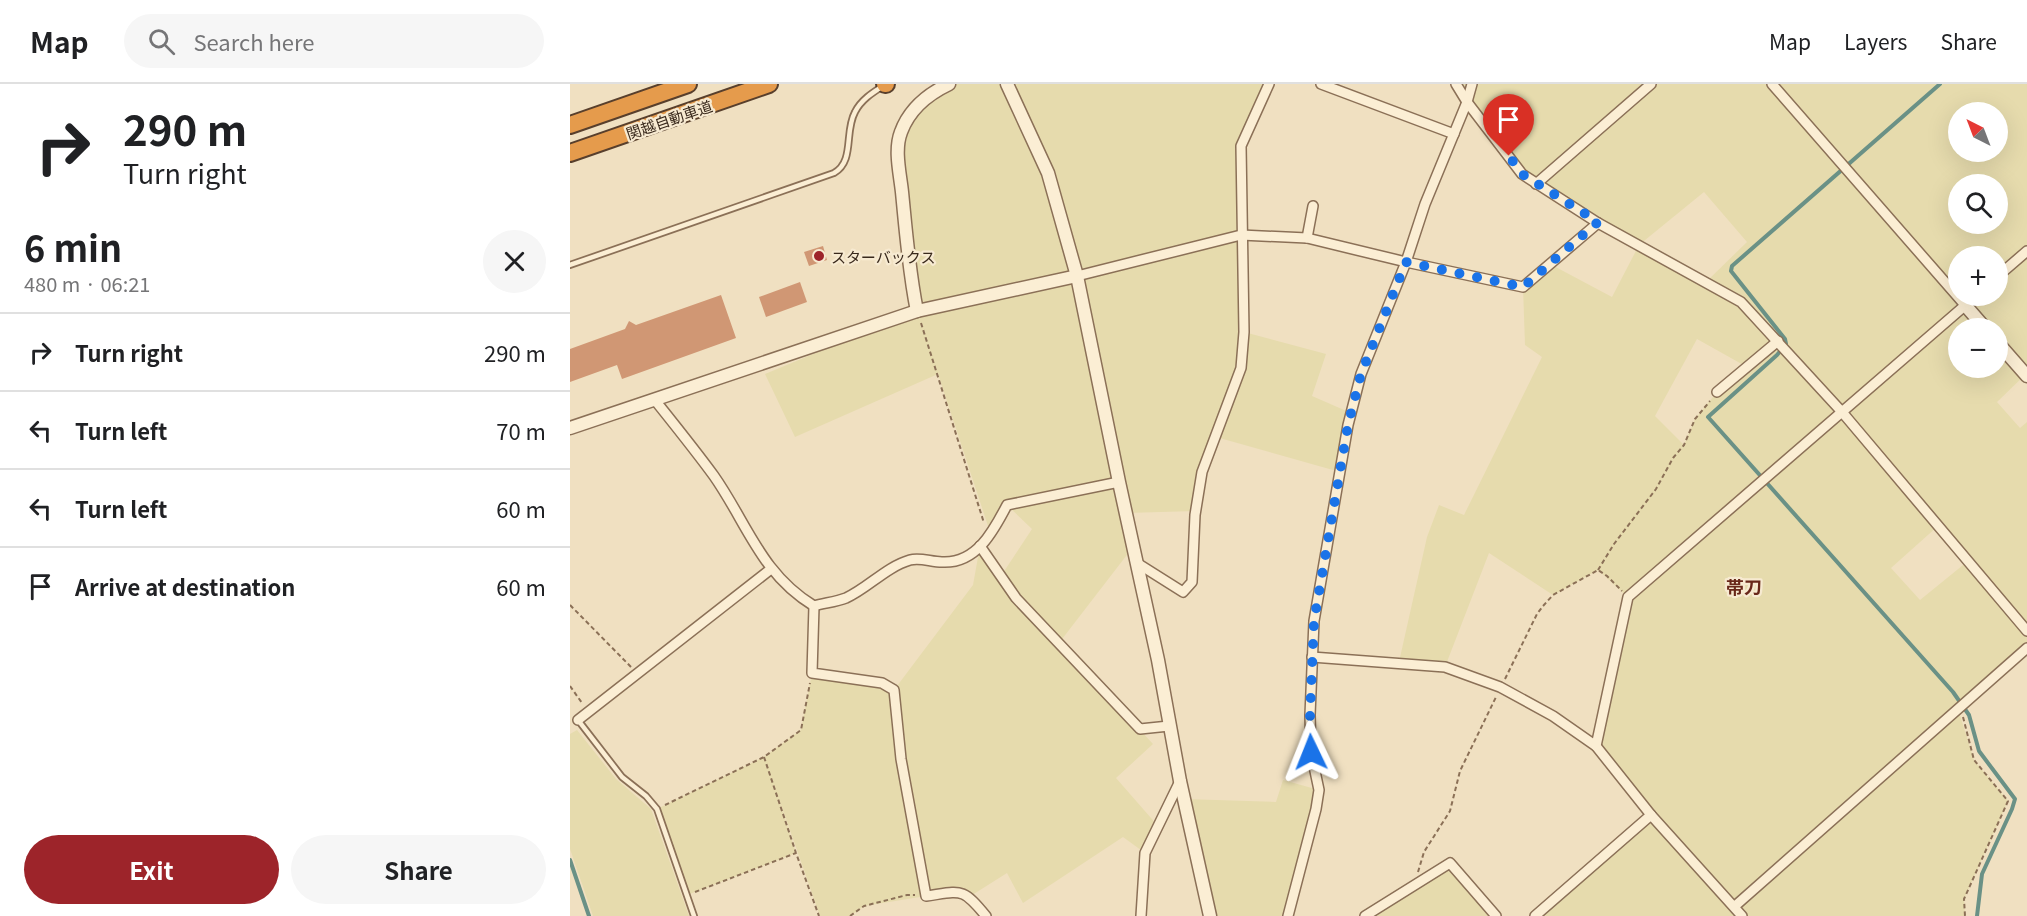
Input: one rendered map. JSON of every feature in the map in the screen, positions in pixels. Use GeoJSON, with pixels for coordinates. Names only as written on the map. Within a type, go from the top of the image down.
{"type":"FeatureCollection","features":[{"type":"Feature","properties":{"kind":"highway","name":"関越自動車道"},"geometry":{"type":"LineString","coordinates":[[570,125],[688,84]]}},
{"type":"Feature","properties":{"kind":"highway","name":"関越自動車道"},"geometry":{"type":"LineString","coordinates":[[570,153],[769,84]]}},
{"type":"Feature","properties":{"kind":"street"},"geometry":{"type":"LineString","coordinates":[[917,311],[910,277],[897,145],[904,123],[912,112],[926,99],[949,84]]}},
{"type":"Feature","properties":{"kind":"street"},"geometry":{"type":"LineString","coordinates":[[1007,84],[1048,173],[1077,276],[1158,660],[1180,781],[1210,916]]}},
{"type":"Feature","properties":{"kind":"street"},"geometry":{"type":"LineString","coordinates":[[1137,563],[1183,592],[1192,582],[1195,515],[1202,472],[1241,368],[1244,332],[1241,147],[1269,84]]}},
{"type":"Feature","properties":{"kind":"street"},"geometry":{"type":"LineString","coordinates":[[1321,84],[1454,134]]}},
{"type":"Feature","properties":{"kind":"street"},"geometry":{"type":"LineString","coordinates":[[1456,84],[1522,174],[1598,222],[1742,302],[1842,412],[2027,631]]}},
{"type":"Feature","properties":{"kind":"street"},"geometry":{"type":"LineString","coordinates":[[1288,916],[1319,790],[1311,752],[1310,715],[1314,621],[1348,425],[1361,374],[1406,262],[1425,204],[1467,102],[1472,84]]}},
{"type":"Feature","properties":{"kind":"street"},"geometry":{"type":"LineString","coordinates":[[1536,184],[1651,84]]}},
{"type":"Feature","properties":{"kind":"street"},"geometry":{"type":"LineString","coordinates":[[1772,84],[1948,286]]}},
{"type":"Feature","properties":{"kind":"street"},"geometry":{"type":"LineString","coordinates":[[1307,238],[1312,206]]}},
{"type":"Feature","properties":{"kind":"street"},"geometry":{"type":"LineString","coordinates":[[570,428],[917,311],[1077,276],[1241,235],[1307,238],[1523,287],[1598,222]]}},
{"type":"Feature","properties":{"kind":"street"},"geometry":{"type":"LineString","coordinates":[[2008,267],[2027,251]]}},
{"type":"Feature","properties":{"kind":"street"},"geometry":{"type":"LineString","coordinates":[[1596,746],[1628,597],[1964,306]]}},
{"type":"Feature","properties":{"kind":"street"},"geometry":{"type":"LineString","coordinates":[[1966,306],[1976,318]]}},
{"type":"Feature","properties":{"kind":"street"},"geometry":{"type":"LineString","coordinates":[[1717,392],[1778,341]]}},
{"type":"Feature","properties":{"kind":"street"},"geometry":{"type":"LineString","coordinates":[[2008,354],[2027,376]]}},
{"type":"Feature","properties":{"kind":"street"},"geometry":{"type":"LineString","coordinates":[[654,399],[715,477],[750,538],[771,569],[791,590],[814,606],[845,598],[894,567],[910,560],[944,562],[966,558],[991,536],[1007,505],[1119,482]]}},
{"type":"Feature","properties":{"kind":"street"},"geometry":{"type":"LineString","coordinates":[[980,546],[1016,598],[1140,729],[1169,726]]}},
{"type":"Feature","properties":{"kind":"street"},"geometry":{"type":"LineString","coordinates":[[578,720],[771,569]]}},
{"type":"Feature","properties":{"kind":"street"},"geometry":{"type":"LineString","coordinates":[[814,606],[812,673],[882,682],[894,690],[901,759],[926,896],[960,892],[969,897],[986,916]]}},
{"type":"Feature","properties":{"kind":"street"},"geometry":{"type":"LineString","coordinates":[[1735,906],[2027,648]]}},
{"type":"Feature","properties":{"kind":"street"},"geometry":{"type":"LineString","coordinates":[[1312,657],[1445,668],[1500,687],[1553,716],[1596,746],[1651,815],[1742,916]]}},
{"type":"Feature","properties":{"kind":"street"},"geometry":{"type":"LineString","coordinates":[[1141,916],[1145,854],[1180,781]]}},
{"type":"Feature","properties":{"kind":"street"},"geometry":{"type":"LineString","coordinates":[[1535,916],[1651,815]]}},
{"type":"Feature","properties":{"kind":"street"},"geometry":{"type":"LineString","coordinates":[[1365,916],[1450,863],[1496,916]]}},
{"type":"Feature","properties":{"kind":"lane"},"geometry":{"type":"LineString","coordinates":[[570,265],[834,173],[843,167],[846,161],[854,113],[865,99],[886,84]]}},
{"type":"Feature","properties":{"kind":"lane"},"geometry":{"type":"LineString","coordinates":[[578,720],[622,777],[646,796],[657,809],[694,916]]}},
{"type":"Feature","properties":{"kind":"path"},"geometry":{"type":"LineString","coordinates":[[917,311],[985,524],[991,536]]}},
{"type":"Feature","properties":{"kind":"path"},"geometry":{"type":"LineString","coordinates":[[1413,887],[1424,852],[1450,811],[1461,771],[1537,614],[1553,595],[1598,570],[1614,544],[1656,489],[1673,458],[1684,445],[1695,419],[1717,392]]}},
{"type":"Feature","properties":{"kind":"path"},"geometry":{"type":"LineString","coordinates":[[1598,570],[1628,597]]}},
{"type":"Feature","properties":{"kind":"path"},"geometry":{"type":"LineString","coordinates":[[570,605],[638,674]]}},
{"type":"Feature","properties":{"kind":"path"},"geometry":{"type":"LineString","coordinates":[[657,809],[764,757],[801,730],[812,673]]}},
{"type":"Feature","properties":{"kind":"path"},"geometry":{"type":"LineString","coordinates":[[570,686],[589,712]]}},
{"type":"Feature","properties":{"kind":"path"},"geometry":{"type":"LineString","coordinates":[[1958,709],[1964,717],[1974,760],[2008,801],[1964,899],[1965,916]]}},
{"type":"Feature","properties":{"kind":"path"},"geometry":{"type":"LineString","coordinates":[[764,757],[819,916]]}},
{"type":"Feature","properties":{"kind":"path"},"geometry":{"type":"LineString","coordinates":[[687,895],[796,853]]}},
{"type":"Feature","properties":{"kind":"path"},"geometry":{"type":"LineString","coordinates":[[850,916],[864,906],[908,895],[926,896]]}},
{"type":"Feature","properties":{"kind":"shaded area"},"geometry":{"type":"Polygon","coordinates":[[[949,84],[1269,84],[1241,147],[1244,332],[1326,354],[1312,396],[1351,413],[1340,472],[1216,437],[1196,511],[1126,513],[1133,547],[1059,643],[1153,744],[1116,778],[1158,826],[1145,853],[1123,837],[1023,903],[1007,873],[969,897],[926,896],[864,906],[850,916],[820,916],[778,796],[796,853],[687,895],[657,809],[764,757],[801,730],[812,673],[894,690],[973,585],[980,546],[1001,576],[1032,529],[1007,505],[991,535],[938,374],[795,437],[765,374],[917,311],[897,145],[904,123],[949,84]]]}},
{"type":"Feature","properties":{"kind":"shaded area"},"geometry":{"type":"Polygon","coordinates":[[[1456,84],[2027,84],[2027,376],[2025,375],[1997,402],[2020,428],[2027,422],[2027,648],[1958,709],[1974,760],[2008,801],[1964,899],[1965,916],[1537,916],[1651,815],[1596,746],[1628,597],[1598,570],[1553,595],[1489,553],[1445,667],[1399,662],[1427,537],[1439,505],[1464,515],[1542,357],[1525,345],[1523,287],[1550,264],[1612,297],[1639,245],[1522,174],[1456,84]],[[1704,192],[1639,245],[1706,282],[1747,242],[1704,192]],[[1697,339],[1655,416],[1684,445],[1695,419],[1717,392],[1747,367],[1697,339]],[[1938,526],[1891,568],[1920,600],[1968,561],[1938,526]]]}},
{"type":"Feature","properties":{"kind":"shaded area"},"geometry":{"type":"Polygon","coordinates":[[[577,730],[616,779],[651,809],[689,916],[593,916],[570,849],[570,734],[577,730]]]}},
{"type":"Feature","properties":{"kind":"shaded area"},"geometry":{"type":"Polygon","coordinates":[[[1283,780],[1319,790],[1288,916],[1210,916],[1184,799],[1276,802],[1283,780]]]}},
{"type":"Feature","properties":{"kind":"shaded area"},"geometry":{"type":"Polygon","coordinates":[[[1450,863],[1496,916],[1361,916],[1450,863]]]}},
{"type":"Feature","properties":{"kind":"building"},"geometry":{"type":"Polygon","coordinates":[[[823,246],[827,260],[809,266],[804,252],[823,246]]]}},
{"type":"Feature","properties":{"kind":"building"},"geometry":{"type":"Polygon","coordinates":[[[800,282],[807,302],[766,317],[759,297],[800,282]]]}},
{"type":"Feature","properties":{"kind":"building"},"geometry":{"type":"Polygon","coordinates":[[[721,295],[736,338],[622,379],[617,365],[570,382],[570,349],[625,329],[629,321],[636,325],[721,295]]]}},
{"type":"Feature","properties":{"kind":"waterway"},"geometry":{"type":"LineString","coordinates":[[1940,84],[1732,266],[1731,271],[1785,339],[1786,344],[1777,355],[1708,417],[1953,692],[1969,715],[1979,751],[2015,799],[1982,874],[1977,916]]}},
{"type":"Feature","properties":{"kind":"waterway"},"geometry":{"type":"LineString","coordinates":[[570,860],[589,916]]}},
{"type":"Feature","properties":{"kind":"place","name":"スターバックス"},"geometry":{"type":"Point","coordinates":[819,256]}},
{"type":"Feature","properties":{"kind":"district","name":"帯刀"},"geometry":{"type":"Point","coordinates":[1744,586]}},
{"type":"Feature","properties":{"kind":"route"},"geometry":{"type":"LineString","coordinates":[[1311,752],[1310,715],[1314,621],[1348,425],[1361,374],[1406,262],[1523,287],[1598,222],[1522,174],[1509,156]]}}]}
